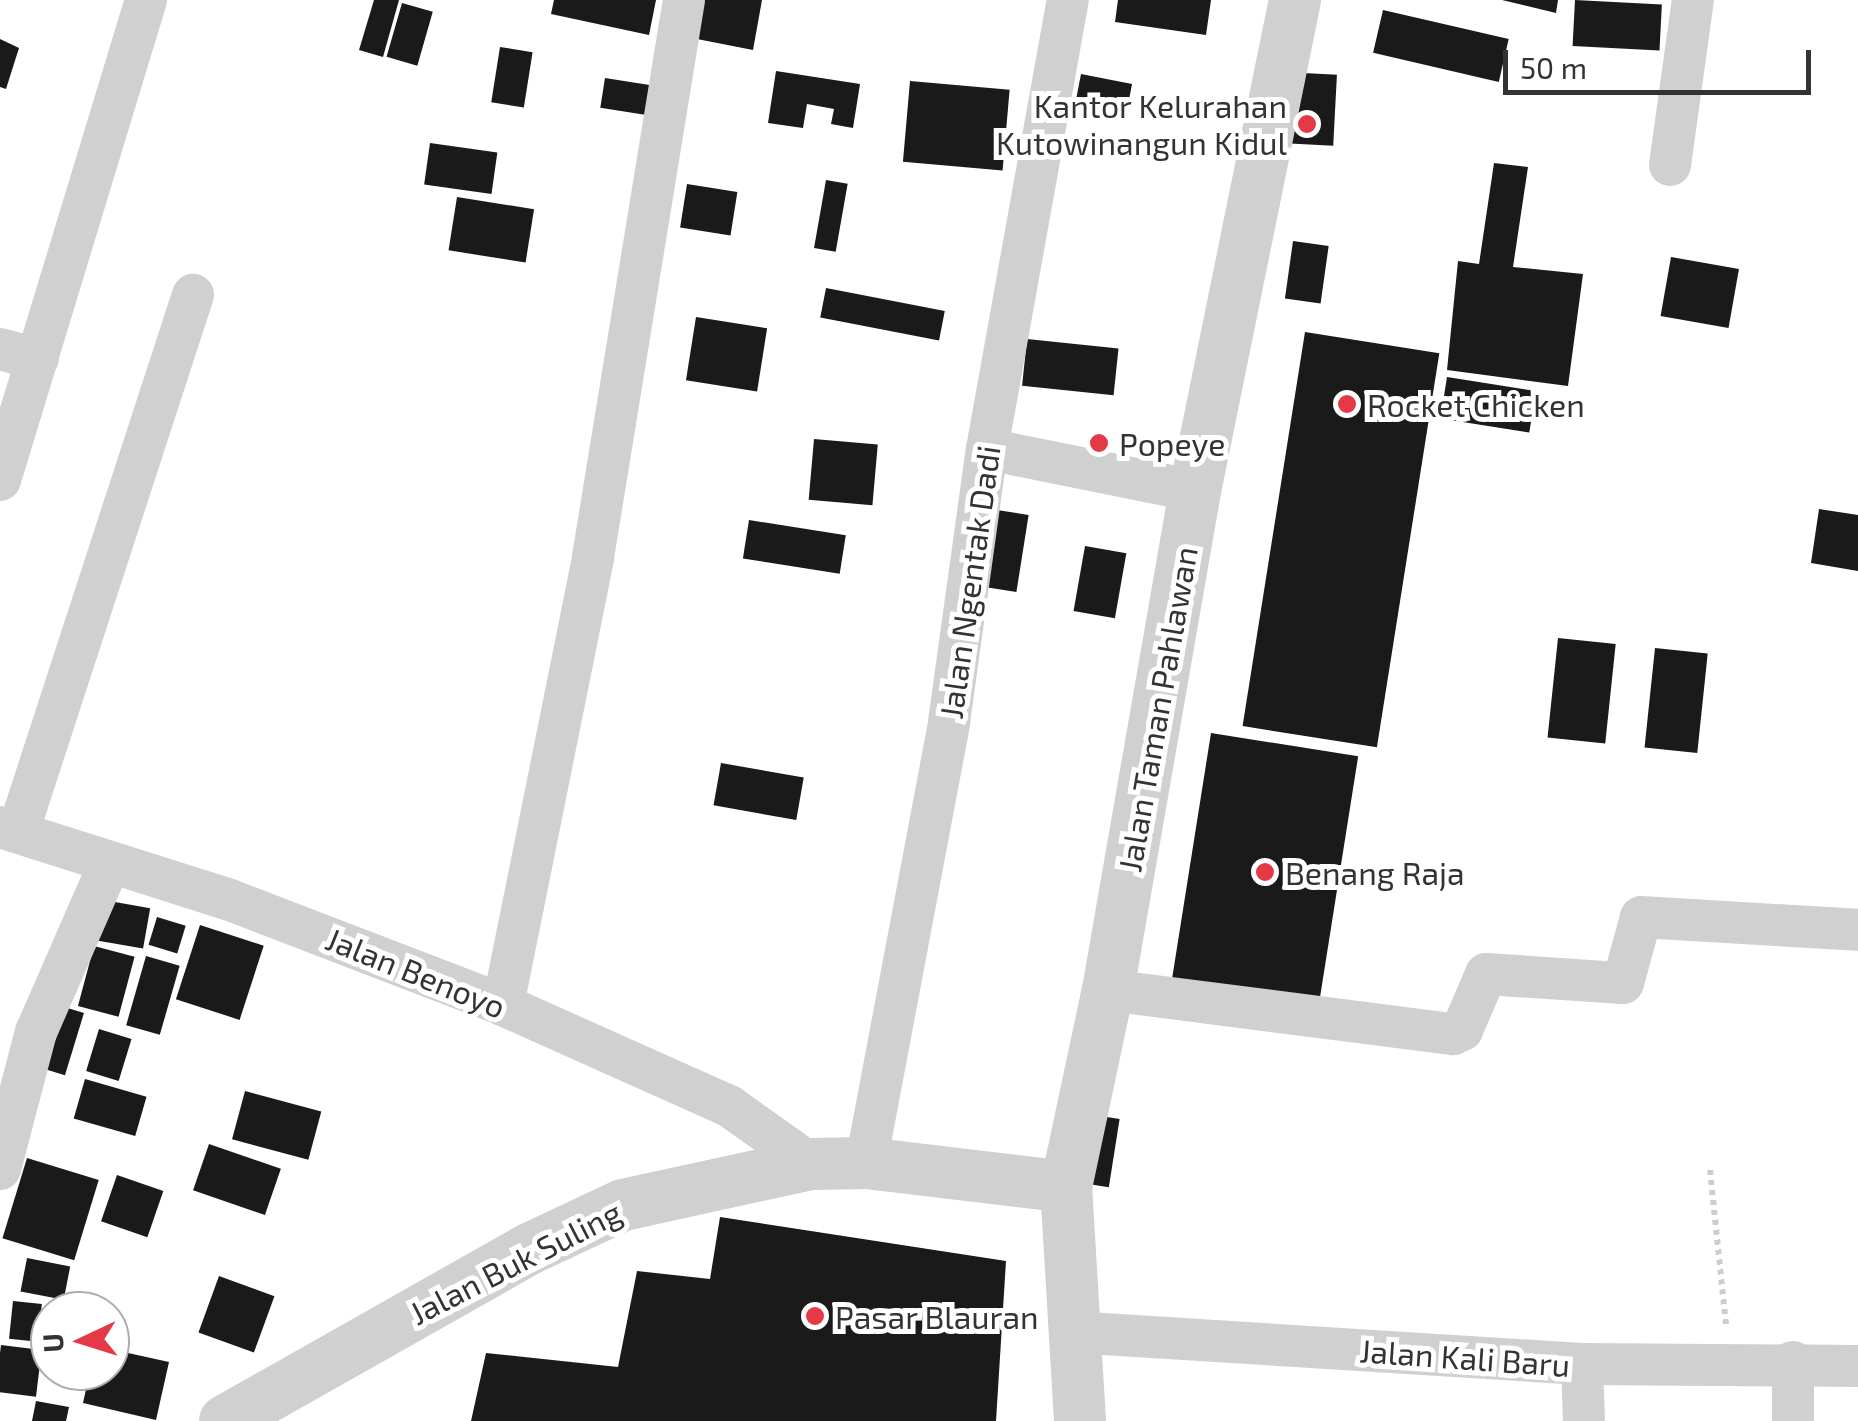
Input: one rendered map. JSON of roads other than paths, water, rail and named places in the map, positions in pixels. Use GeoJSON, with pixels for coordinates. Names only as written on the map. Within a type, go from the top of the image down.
{"type":"FeatureCollection","features":[{"type":"Feature","properties":{"kind":"street"},"geometry":{"type":"LineString","coordinates":[[0,480],[19,354],[146,0]]}},
{"type":"Feature","properties":{"kind":"street"},"geometry":{"type":"LineString","coordinates":[[503,1005],[593,557],[684,0]]}},
{"type":"Feature","properties":{"kind":"street","name":"Jalan Ngentak Dadi"},"geometry":{"type":"LineString","coordinates":[[866,1162],[949,722],[987,449],[1068,0]]}},
{"type":"Feature","properties":{"kind":"street","name":"Jalan Taman Pahlawan"},"geometry":{"type":"LineString","coordinates":[[1080,1421],[1066,1187],[1108,990],[1195,491],[1295,0]]}},
{"type":"Feature","properties":{"kind":"street"},"geometry":{"type":"LineString","coordinates":[[1670,165],[1693,0]]}},
{"type":"Feature","properties":{"kind":"street"},"geometry":{"type":"LineString","coordinates":[[9,829],[193,294]]}},
{"type":"Feature","properties":{"kind":"street"},"geometry":{"type":"LineString","coordinates":[[987,449],[1195,491]]}},
{"type":"Feature","properties":{"kind":"street","name":"Jalan Benoyo"},"geometry":{"type":"LineString","coordinates":[[9,829],[230,900],[503,1005],[729,1106],[811,1164]]}},
{"type":"Feature","properties":{"kind":"street"},"geometry":{"type":"LineString","coordinates":[[0,1169],[18,1029],[110,863]]}},
{"type":"Feature","properties":{"kind":"street"},"geometry":{"type":"LineString","coordinates":[[1108,990],[1453,1034],[1462,1030],[1486,974],[1623,984],[1634,923],[1652,919],[1858,930]]}},
{"type":"Feature","properties":{"kind":"street","name":"Jalan Buk Suling"},"geometry":{"type":"LineString","coordinates":[[225,1421],[529,1249],[623,1206],[811,1164],[866,1162],[1066,1187]]}},
{"type":"Feature","properties":{"kind":"street","name":"Jalan Kali Baru"},"geometry":{"type":"LineString","coordinates":[[1072,1332],[1582,1364],[1729,1361],[1858,1366]]}},
{"type":"Feature","properties":{"kind":"street"},"geometry":{"type":"LineString","coordinates":[[1792,1421],[1794,1362]]}},
{"type":"Feature","properties":{"kind":"street"},"geometry":{"type":"LineString","coordinates":[[1582,1364],[1584,1421]]}},
{"type":"Feature","properties":{"kind":"place","name":"Kantor Kelurahan Kutowinangun Kidul"},"geometry":{"type":"Point","coordinates":[1307,124]}},
{"type":"Feature","properties":{"kind":"place","name":"Rocket Chicken"},"geometry":{"type":"Point","coordinates":[1347,404]}},
{"type":"Feature","properties":{"kind":"place","name":"Popeye"},"geometry":{"type":"Point","coordinates":[1099,443]}},
{"type":"Feature","properties":{"kind":"place","name":"Benang Raja"},"geometry":{"type":"Point","coordinates":[1265,872]}},
{"type":"Feature","properties":{"kind":"place","name":"Pasar Blauran"},"geometry":{"type":"Point","coordinates":[815,1316]}}]}
